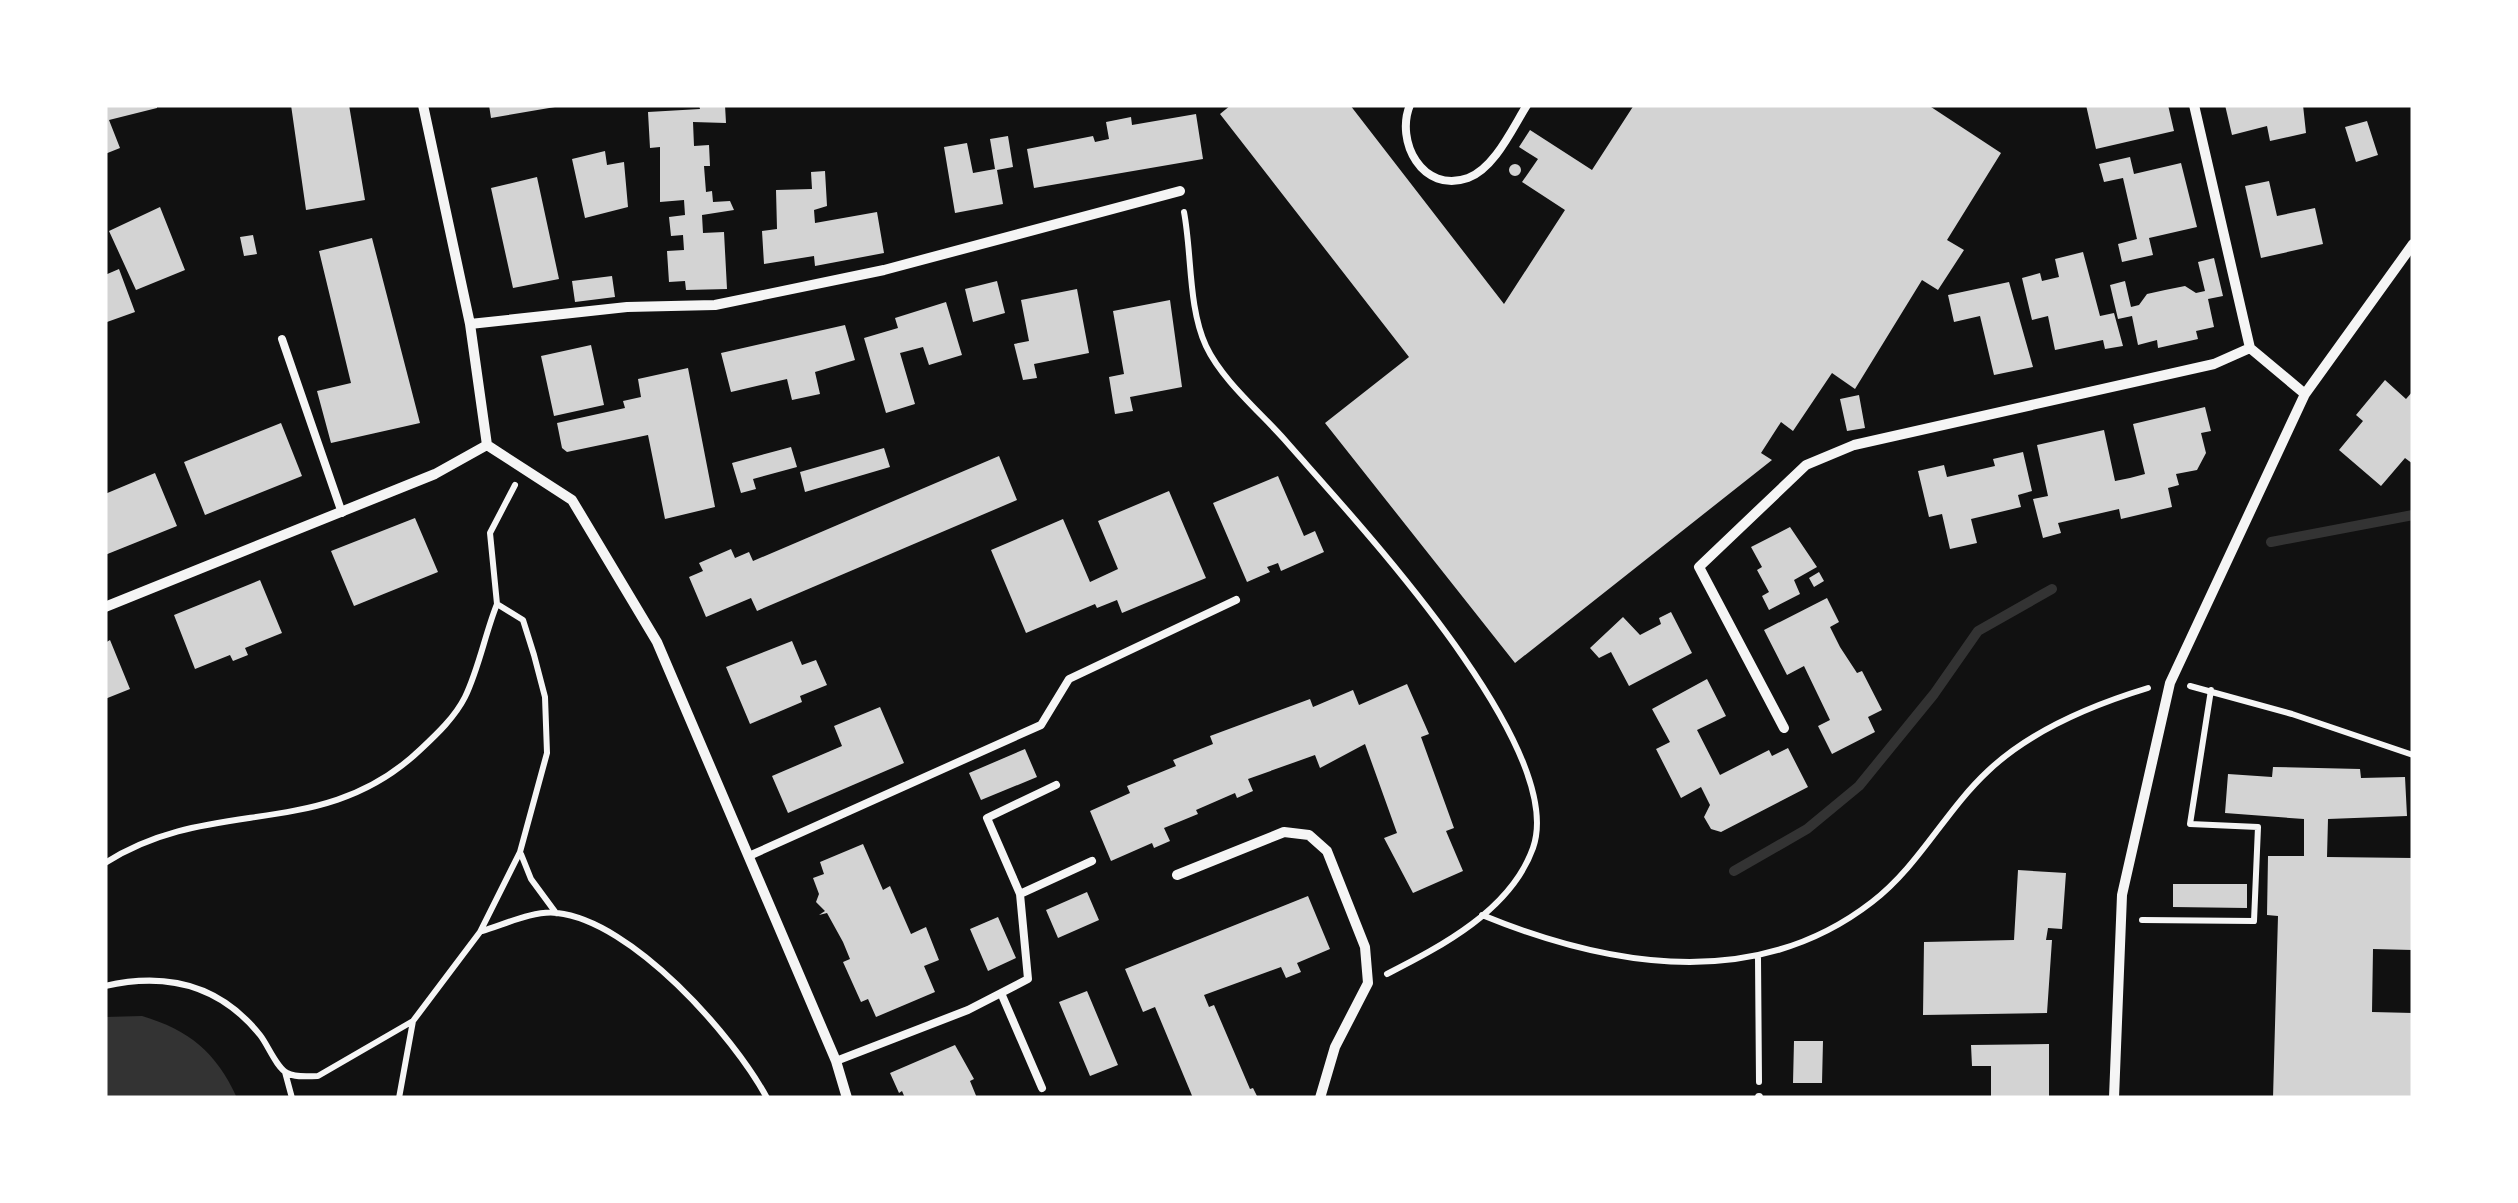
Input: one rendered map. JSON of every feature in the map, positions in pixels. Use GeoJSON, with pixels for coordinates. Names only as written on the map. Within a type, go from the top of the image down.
{"type":"FeatureCollection","features":[{"type":"Feature","properties":{"kind":"street"},"geometry":{"type":"LineString","coordinates":[[424,105],[470,324],[487,445]]}},
{"type":"Feature","properties":{"kind":"street"},"geometry":{"type":"LineString","coordinates":[[2194,105],[2250,348],[2306,394]]}},
{"type":"Feature","properties":{"kind":"street"},"geometry":{"type":"LineString","coordinates":[[470,324],[626,307],[715,305],[884,270],[1180,191]]}},
{"type":"Feature","properties":{"kind":"street"},"geometry":{"type":"LineString","coordinates":[[2114,1098],[2120,921],[2145,782],[2170,682],[2306,394],[2413,244]]}},
{"type":"Feature","properties":{"kind":"street"},"geometry":{"type":"LineString","coordinates":[[1784,728],[1699,566],[1806,465],[1854,445],[2214,364],[2250,348]]}},
{"type":"Feature","properties":{"kind":"street"},"geometry":{"type":"LineString","coordinates":[[487,445],[572,500],[657,642],[836,1061],[846,1098]]}},
{"type":"Feature","properties":{"kind":"street"},"geometry":{"type":"LineString","coordinates":[[105,607],[435,474],[487,445]]}},
{"type":"Feature","properties":{"kind":"street"},"geometry":{"type":"LineString","coordinates":[[1178,875],[1284,832],[1309,835],[1327,851],[1365,947],[1368,983],[1335,1047],[1320,1098]]}},
{"type":"Feature","properties":{"kind":"lane"},"geometry":{"type":"LineString","coordinates":[[1410,105],[1404,139],[1412,160],[1428,173],[1447,179],[1467,178],[1484,166],[1527,105]]}},
{"type":"Feature","properties":{"kind":"lane"},"geometry":{"type":"LineString","coordinates":[[282,339],[342,513]]}},
{"type":"Feature","properties":{"kind":"lane"},"geometry":{"type":"LineString","coordinates":[[749,856],[1041,725],[1069,679],[1236,600]]}},
{"type":"Feature","properties":{"kind":"lane"},"geometry":{"type":"LineString","coordinates":[[836,1061],[1028,979],[1020,894],[987,818],[1056,785]]}},
{"type":"Feature","properties":{"kind":"lane"},"geometry":{"type":"LineString","coordinates":[[1020,894],[1092,861]]}},
{"type":"Feature","properties":{"kind":"lane"},"geometry":{"type":"LineString","coordinates":[[1001,993],[1042,1088]]}},
{"type":"Feature","properties":{"kind":"path"},"geometry":{"type":"LineString","coordinates":[[1180,191],[1207,348],[1372,539],[1468,664],[1519,750],[1539,822],[1534,846],[1507,894],[1482,915],[1368,983]]}},
{"type":"Feature","properties":{"kind":"path"},"geometry":{"type":"LineString","coordinates":[[105,863],[172,830],[332,805],[384,779],[430,740],[464,698],[498,604],[490,533],[506,497],[527,468]]}},
{"type":"Feature","properties":{"kind":"path"},"geometry":{"type":"LineString","coordinates":[[286,1072],[318,1076],[413,1021],[480,932],[520,852],[540,783],[548,732],[545,698],[522,620],[498,604]]}},
{"type":"Feature","properties":{"kind":"path"},"geometry":{"type":"LineString","coordinates":[[1482,915],[1542,937],[1613,954],[1676,962],[1758,958],[1795,946],[1872,901],[1920,854],[1986,772],[2022,742],[2116,698],[2170,682],[2211,690],[2413,755]]}},
{"type":"Feature","properties":{"kind":"path"},"geometry":{"type":"LineString","coordinates":[[2120,921],[2254,920],[2258,827],[2190,824],[2211,690]]}},
{"type":"Feature","properties":{"kind":"path"},"geometry":{"type":"LineString","coordinates":[[520,852],[531,879],[556,912],[604,930],[667,975],[736,1049],[768,1098]]}},
{"type":"Feature","properties":{"kind":"path"},"geometry":{"type":"LineString","coordinates":[[480,932],[556,912]]}},
{"type":"Feature","properties":{"kind":"path"},"geometry":{"type":"LineString","coordinates":[[1758,958],[1759,1097]]}},
{"type":"Feature","properties":{"kind":"path"},"geometry":{"type":"LineString","coordinates":[[105,986],[170,981],[209,992],[240,1014],[286,1072],[292,1098]]}},
{"type":"Feature","properties":{"kind":"path"},"geometry":{"type":"LineString","coordinates":[[398,1098],[413,1021]]}},
{"type":"Feature","properties":{"kind":"shaded area"},"geometry":{"type":"Polygon","coordinates":[[[142,1016],[174,1028],[199,1045],[220,1068],[237,1098],[105,1098],[105,1017],[142,1016]]]}},
{"type":"Feature","properties":{"kind":"building"},"geometry":{"type":"Polygon","coordinates":[[[105,105],[157,108],[109,120],[120,148],[105,154],[105,105]]]}},
{"type":"Feature","properties":{"kind":"building"},"geometry":{"type":"Polygon","coordinates":[[[291,105],[349,105],[365,200],[306,210],[291,105]]]}},
{"type":"Feature","properties":{"kind":"building"},"geometry":{"type":"Polygon","coordinates":[[[489,105],[555,105],[555,107],[491,118],[489,105]]]}},
{"type":"Feature","properties":{"kind":"building"},"geometry":{"type":"Polygon","coordinates":[[[699,105],[725,105],[726,123],[693,122],[694,146],[709,145],[710,166],[704,166],[706,192],[712,191],[713,202],[730,201],[734,210],[702,215],[703,233],[724,232],[727,289],[686,290],[685,281],[669,282],[667,251],[684,250],[683,235],[671,236],[669,217],[685,215],[684,200],[660,202],[660,147],[650,148],[648,112],[700,109],[699,105]]]}},
{"type":"Feature","properties":{"kind":"building"},"geometry":{"type":"Polygon","coordinates":[[[1231,105],[1350,105],[1504,304],[1565,210],[1522,182],[1538,159],[1519,147],[1530,130],[1592,170],[1634,105],[1928,105],[2001,153],[1947,240],[1964,250],[1938,290],[1922,280],[1855,389],[1832,373],[1793,431],[1781,422],[1761,453],[1772,460],[1515,663],[1325,423],[1409,357],[1220,114],[1231,105]]]}},
{"type":"Feature","properties":{"kind":"building"},"geometry":{"type":"Polygon","coordinates":[[[2086,105],[2168,105],[2174,131],[2096,149],[2086,105]]]}},
{"type":"Feature","properties":{"kind":"building"},"geometry":{"type":"Polygon","coordinates":[[[2225,105],[2303,105],[2306,133],[2270,141],[2267,126],[2232,135],[2225,105]]]}},
{"type":"Feature","properties":{"kind":"building"},"geometry":{"type":"Polygon","coordinates":[[[1196,114],[1203,159],[1034,188],[1027,149],[1093,136],[1095,142],[1109,139],[1106,122],[1131,117],[1132,125],[1196,114]]]}},
{"type":"Feature","properties":{"kind":"building"},"geometry":{"type":"Polygon","coordinates":[[[2367,121],[2378,155],[2356,162],[2345,127],[2367,121]]]}},
{"type":"Feature","properties":{"kind":"building"},"geometry":{"type":"Polygon","coordinates":[[[1008,136],[1013,167],[997,170],[1003,204],[955,213],[944,147],[967,143],[973,173],[995,169],[990,139],[1008,136]]]}},
{"type":"Feature","properties":{"kind":"building"},"geometry":{"type":"Polygon","coordinates":[[[605,151],[607,165],[624,162],[628,207],[585,218],[572,159],[605,151]]]}},
{"type":"Feature","properties":{"kind":"building"},"geometry":{"type":"Polygon","coordinates":[[[2130,157],[2134,174],[2181,163],[2197,227],[2149,238],[2153,255],[2122,262],[2118,244],[2137,239],[2123,178],[2104,182],[2099,164],[2130,157]]]}},
{"type":"Feature","properties":{"kind":"building"},"geometry":{"type":"Polygon","coordinates":[[[1515,164],[1521,170],[1515,176],[1509,170],[1515,164]]]}},
{"type":"Feature","properties":{"kind":"building"},"geometry":{"type":"Polygon","coordinates":[[[825,171],[827,206],[814,210],[815,223],[877,212],[884,253],[815,266],[814,256],[764,264],[762,231],[777,229],[776,190],[812,189],[811,172],[825,171]]]}},
{"type":"Feature","properties":{"kind":"building"},"geometry":{"type":"Polygon","coordinates":[[[537,177],[559,279],[513,288],[491,188],[537,177]]]}},
{"type":"Feature","properties":{"kind":"building"},"geometry":{"type":"Polygon","coordinates":[[[2269,181],[2277,216],[2315,208],[2323,244],[2261,258],[2245,186],[2269,181]]]}},
{"type":"Feature","properties":{"kind":"building"},"geometry":{"type":"Polygon","coordinates":[[[160,207],[185,270],[136,290],[109,231],[160,207]]]}},
{"type":"Feature","properties":{"kind":"building"},"geometry":{"type":"Polygon","coordinates":[[[253,235],[257,254],[244,256],[240,237],[253,235]]]}},
{"type":"Feature","properties":{"kind":"building"},"geometry":{"type":"Polygon","coordinates":[[[372,238],[420,423],[331,443],[317,391],[351,383],[319,251],[372,238]]]}},
{"type":"Feature","properties":{"kind":"building"},"geometry":{"type":"Polygon","coordinates":[[[2083,252],[2100,316],[2114,313],[2123,346],[2105,349],[2103,340],[2055,350],[2048,316],[2032,320],[2022,278],[2040,273],[2042,281],[2059,277],[2055,259],[2083,252]]]}},
{"type":"Feature","properties":{"kind":"building"},"geometry":{"type":"Polygon","coordinates":[[[2214,258],[2223,296],[2208,299],[2214,327],[2196,331],[2198,339],[2158,348],[2157,340],[2138,345],[2132,316],[2118,319],[2110,285],[2125,281],[2131,307],[2139,305],[2147,294],[2165,290],[2185,286],[2196,293],[2205,291],[2198,262],[2214,258]]]}},
{"type":"Feature","properties":{"kind":"building"},"geometry":{"type":"Polygon","coordinates":[[[119,269],[135,312],[107,322],[105,275],[119,269]]]}},
{"type":"Feature","properties":{"kind":"building"},"geometry":{"type":"Polygon","coordinates":[[[612,276],[615,297],[575,302],[572,281],[612,276]]]}},
{"type":"Feature","properties":{"kind":"building"},"geometry":{"type":"Polygon","coordinates":[[[997,281],[1005,313],[973,322],[965,289],[997,281]]]}},
{"type":"Feature","properties":{"kind":"building"},"geometry":{"type":"Polygon","coordinates":[[[2009,282],[2033,367],[1994,375],[1980,316],[1954,322],[1948,295],[2009,282]]]}},
{"type":"Feature","properties":{"kind":"building"},"geometry":{"type":"Polygon","coordinates":[[[1077,289],[1089,353],[1034,364],[1037,378],[1023,380],[1014,344],[1029,341],[1021,300],[1077,289]]]}},
{"type":"Feature","properties":{"kind":"building"},"geometry":{"type":"Polygon","coordinates":[[[1170,300],[1182,387],[1130,397],[1133,411],[1115,414],[1109,377],[1124,374],[1113,311],[1170,300]]]}},
{"type":"Feature","properties":{"kind":"building"},"geometry":{"type":"Polygon","coordinates":[[[946,302],[962,355],[929,365],[923,347],[900,353],[915,404],[886,413],[864,338],[898,328],[895,318],[946,302]]]}},
{"type":"Feature","properties":{"kind":"building"},"geometry":{"type":"Polygon","coordinates":[[[845,325],[855,360],[815,372],[820,394],[792,400],[787,379],[731,392],[721,353],[845,325]]]}},
{"type":"Feature","properties":{"kind":"building"},"geometry":{"type":"Polygon","coordinates":[[[591,345],[604,405],[554,416],[541,356],[591,345]]]}},
{"type":"Feature","properties":{"kind":"building"},"geometry":{"type":"Polygon","coordinates":[[[688,368],[715,507],[665,519],[648,435],[567,452],[562,448],[557,423],[625,408],[623,401],[641,397],[638,379],[688,368]]]}},
{"type":"Feature","properties":{"kind":"building"},"geometry":{"type":"Polygon","coordinates":[[[2385,380],[2406,399],[2413,391],[2413,464],[2405,458],[2381,486],[2339,450],[2363,421],[2356,415],[2385,380]]]}},
{"type":"Feature","properties":{"kind":"building"},"geometry":{"type":"Polygon","coordinates":[[[1859,395],[1865,428],[1847,431],[1840,399],[1859,395]]]}},
{"type":"Feature","properties":{"kind":"building"},"geometry":{"type":"Polygon","coordinates":[[[2205,407],[2211,431],[2201,433],[2206,453],[2197,470],[2176,474],[2179,485],[2168,488],[2172,507],[2121,519],[2119,509],[2058,523],[2061,533],[2043,538],[2033,499],[2048,496],[2037,445],[2104,430],[2115,481],[2130,478],[2145,474],[2133,424],[2205,407]]]}},
{"type":"Feature","properties":{"kind":"building"},"geometry":{"type":"Polygon","coordinates":[[[281,423],[302,476],[205,515],[184,462],[281,423]]]}},
{"type":"Feature","properties":{"kind":"building"},"geometry":{"type":"Polygon","coordinates":[[[791,447],[797,467],[753,479],[756,489],[741,493],[732,463],[791,447]]]}},
{"type":"Feature","properties":{"kind":"building"},"geometry":{"type":"Polygon","coordinates":[[[884,448],[890,467],[805,492],[800,472],[884,448]]]}},
{"type":"Feature","properties":{"kind":"building"},"geometry":{"type":"Polygon","coordinates":[[[2023,452],[2032,491],[2018,495],[2021,507],[1971,519],[1977,543],[1950,549],[1942,514],[1929,517],[1918,471],[1944,465],[1947,477],[1995,466],[1993,459],[2023,452]]]}},
{"type":"Feature","properties":{"kind":"building"},"geometry":{"type":"Polygon","coordinates":[[[999,456],[1017,500],[757,611],[751,598],[706,617],[689,577],[703,571],[699,563],[731,549],[735,558],[749,552],[753,561],[999,456]]]}},
{"type":"Feature","properties":{"kind":"building"},"geometry":{"type":"Polygon","coordinates":[[[155,473],[177,526],[105,555],[105,494],[155,473]]]}},
{"type":"Feature","properties":{"kind":"building"},"geometry":{"type":"Polygon","coordinates":[[[1278,476],[1304,536],[1315,531],[1324,552],[1281,571],[1278,563],[1267,567],[1270,572],[1247,582],[1213,503],[1278,476]]]}},
{"type":"Feature","properties":{"kind":"building"},"geometry":{"type":"Polygon","coordinates":[[[1169,491],[1206,578],[1122,613],[1117,600],[1097,608],[1095,604],[1026,633],[991,550],[1063,519],[1090,582],[1118,569],[1098,521],[1169,491]]]}},
{"type":"Feature","properties":{"kind":"building"},"geometry":{"type":"Polygon","coordinates":[[[415,518],[438,572],[354,606],[331,551],[415,518]]]}},
{"type":"Feature","properties":{"kind":"building"},"geometry":{"type":"Polygon","coordinates":[[[1790,527],[1817,567],[1794,580],[1800,594],[1769,610],[1762,596],[1769,592],[1757,570],[1762,567],[1751,547],[1790,527]]]}},
{"type":"Feature","properties":{"kind":"building"},"geometry":{"type":"Polygon","coordinates":[[[1819,572],[1824,581],[1814,587],[1809,578],[1819,572]]]}},
{"type":"Feature","properties":{"kind":"building"},"geometry":{"type":"Polygon","coordinates":[[[260,580],[282,633],[245,648],[248,655],[233,661],[230,655],[195,669],[174,615],[260,580]]]}},
{"type":"Feature","properties":{"kind":"building"},"geometry":{"type":"Polygon","coordinates":[[[1827,598],[1839,622],[1830,627],[1857,673],[1862,671],[1882,710],[1868,717],[1875,732],[1832,754],[1818,726],[1830,720],[1804,666],[1787,675],[1764,630],[1827,598]]]}},
{"type":"Feature","properties":{"kind":"building"},"geometry":{"type":"Polygon","coordinates":[[[1671,612],[1692,653],[1629,686],[1611,652],[1599,658],[1590,648],[1623,617],[1640,635],[1661,624],[1659,618],[1671,612]]]}},
{"type":"Feature","properties":{"kind":"building"},"geometry":{"type":"Polygon","coordinates":[[[110,640],[130,689],[105,699],[105,643],[110,640]]]}},
{"type":"Feature","properties":{"kind":"building"},"geometry":{"type":"Polygon","coordinates":[[[792,641],[802,665],[816,660],[827,685],[800,696],[802,702],[750,724],[726,667],[792,641]]]}},
{"type":"Feature","properties":{"kind":"building"},"geometry":{"type":"Polygon","coordinates":[[[1707,679],[1726,716],[1697,730],[1720,775],[1769,750],[1772,756],[1788,748],[1808,787],[1721,832],[1711,829],[1704,817],[1710,805],[1701,787],[1681,798],[1656,749],[1670,742],[1652,709],[1707,679]]]}},
{"type":"Feature","properties":{"kind":"building"},"geometry":{"type":"Polygon","coordinates":[[[1407,684],[1429,734],[1421,737],[1454,828],[1446,831],[1463,871],[1413,893],[1384,838],[1397,833],[1365,744],[1320,768],[1315,755],[1248,779],[1253,791],[1237,798],[1235,793],[1164,828],[1170,841],[1154,848],[1152,843],[1111,861],[1090,811],[1130,793],[1127,786],[1176,766],[1173,760],[1213,744],[1210,736],[1310,699],[1313,707],[1353,690],[1359,705],[1407,684]]]}},
{"type":"Feature","properties":{"kind":"building"},"geometry":{"type":"Polygon","coordinates":[[[880,707],[904,763],[788,813],[772,776],[842,746],[834,726],[880,707]]]}},
{"type":"Feature","properties":{"kind":"building"},"geometry":{"type":"Polygon","coordinates":[[[1025,749],[1037,777],[981,800],[969,773],[1025,749]]]}},
{"type":"Feature","properties":{"kind":"building"},"geometry":{"type":"Polygon","coordinates":[[[2273,767],[2360,769],[2361,778],[2405,777],[2407,816],[2328,819],[2327,857],[2413,858],[2413,950],[2373,949],[2372,1012],[2413,1013],[2413,1098],[2273,1098],[2278,916],[2267,915],[2268,856],[2304,856],[2304,819],[2225,813],[2228,774],[2272,777],[2273,767]]]}},
{"type":"Feature","properties":{"kind":"building"},"geometry":{"type":"Polygon","coordinates":[[[863,844],[883,890],[890,886],[911,934],[926,927],[939,960],[924,966],[935,992],[876,1017],[868,999],[861,1002],[843,962],[850,959],[827,913],[819,915],[825,911],[816,902],[819,894],[813,878],[824,874],[820,862],[863,844]]]}},
{"type":"Feature","properties":{"kind":"building"},"geometry":{"type":"Polygon","coordinates":[[[2018,870],[2066,873],[2062,929],[2048,928],[2046,940],[2052,940],[2047,1013],[1923,1015],[1924,942],[2014,940],[2018,870]]]}},
{"type":"Feature","properties":{"kind":"building"},"geometry":{"type":"Polygon","coordinates":[[[2173,884],[2247,884],[2247,908],[2173,907],[2173,884]]]}},
{"type":"Feature","properties":{"kind":"building"},"geometry":{"type":"Polygon","coordinates":[[[1087,892],[1099,920],[1058,938],[1046,910],[1087,892]]]}},
{"type":"Feature","properties":{"kind":"building"},"geometry":{"type":"Polygon","coordinates":[[[1308,896],[1330,949],[1297,963],[1301,972],[1286,978],[1281,967],[1204,995],[1209,1007],[1214,1005],[1250,1089],[1258,1098],[1193,1098],[1155,1007],[1143,1012],[1125,969],[1308,896]]]}},
{"type":"Feature","properties":{"kind":"building"},"geometry":{"type":"Polygon","coordinates":[[[998,917],[1016,958],[988,971],[970,929],[998,917]]]}},
{"type":"Feature","properties":{"kind":"building"},"geometry":{"type":"Polygon","coordinates":[[[1087,991],[1118,1065],[1090,1076],[1059,1002],[1087,991]]]}},
{"type":"Feature","properties":{"kind":"building"},"geometry":{"type":"Polygon","coordinates":[[[1794,1041],[1823,1041],[1822,1083],[1793,1083],[1794,1041]]]}},
{"type":"Feature","properties":{"kind":"building"},"geometry":{"type":"Polygon","coordinates":[[[2049,1044],[2049,1098],[1991,1098],[1991,1066],[1972,1066],[1971,1045],[2049,1044]]]}},
{"type":"Feature","properties":{"kind":"building"},"geometry":{"type":"Polygon","coordinates":[[[955,1045],[974,1079],[970,1081],[977,1098],[905,1098],[902,1091],[899,1093],[890,1073],[955,1045]]]}},
{"type":"Feature","properties":{"kind":"waterway"},"geometry":{"type":"LineString","coordinates":[[2271,542],[2413,515]]}},
{"type":"Feature","properties":{"kind":"waterway"},"geometry":{"type":"LineString","coordinates":[[1734,871],[1807,829],[1859,786],[1934,694],[1978,631],[2052,589]]}}]}
